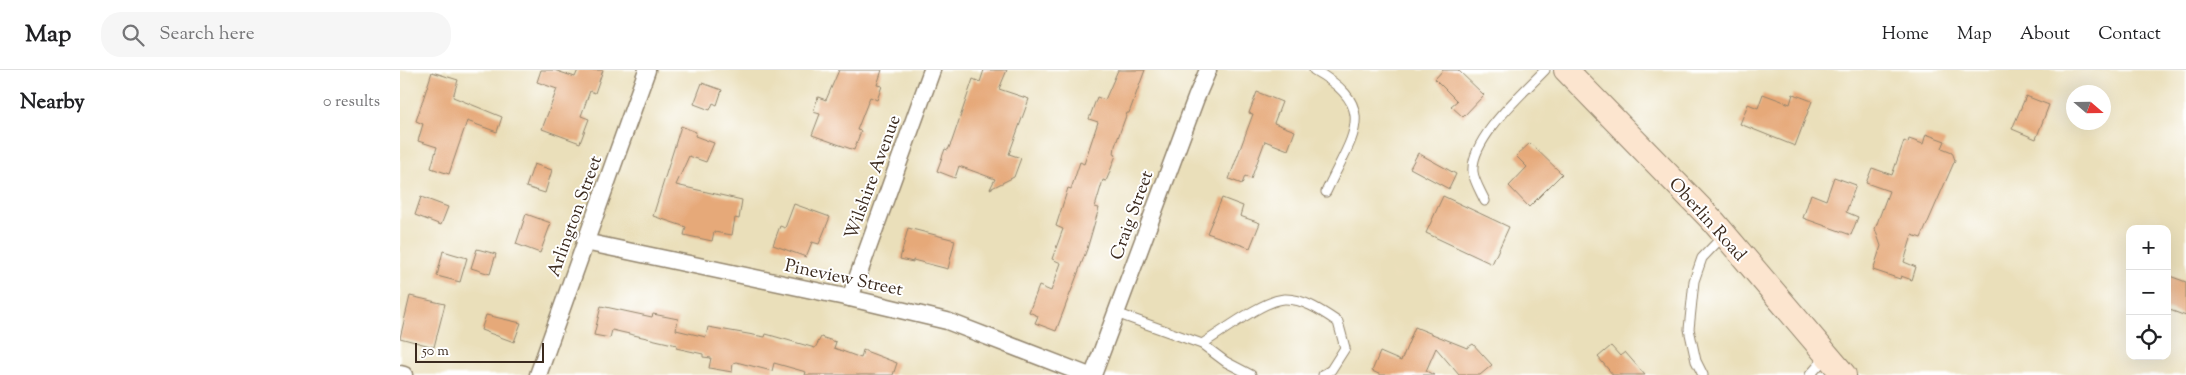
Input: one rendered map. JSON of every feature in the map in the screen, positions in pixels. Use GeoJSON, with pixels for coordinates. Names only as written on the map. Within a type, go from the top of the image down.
{"type":"FeatureCollection","features":[{"type":"Feature","properties":{"kind":"main road","name":"Oberlin Road"},"geometry":{"type":"LineString","coordinates":[[1566,70],[1724,235],[1844,375]]}},
{"type":"Feature","properties":{"kind":"street","name":"Arlington Street"},"geometry":{"type":"LineString","coordinates":[[538,375],[647,70]]}},
{"type":"Feature","properties":{"kind":"street","name":"Wilshire Avenue"},"geometry":{"type":"LineString","coordinates":[[850,298],[932,70]]}},
{"type":"Feature","properties":{"kind":"street","name":"Craig Street"},"geometry":{"type":"LineString","coordinates":[[1093,375],[1208,70]]}},
{"type":"Feature","properties":{"kind":"street","name":"Pineview Street"},"geometry":{"type":"LineString","coordinates":[[585,242],[850,298],[947,321],[1087,375]]}},
{"type":"Feature","properties":{"kind":"street"},"geometry":{"type":"LineString","coordinates":[[400,374],[404,375]]}},
{"type":"Feature","properties":{"kind":"lane"},"geometry":{"type":"LineString","coordinates":[[1314,70],[1345,92],[1354,106],[1356,116],[1353,133],[1326,192]]}},
{"type":"Feature","properties":{"kind":"lane"},"geometry":{"type":"LineString","coordinates":[[1485,201],[1473,172],[1478,146],[1502,115],[1545,70]]}},
{"type":"Feature","properties":{"kind":"lane"},"geometry":{"type":"LineString","coordinates":[[1703,375],[1696,361],[1689,329],[1694,281],[1702,258],[1724,235]]}},
{"type":"Feature","properties":{"kind":"lane"},"geometry":{"type":"LineString","coordinates":[[1202,344],[1257,309],[1284,299],[1313,306],[1338,322],[1345,348],[1331,370],[1323,375]]}},
{"type":"Feature","properties":{"kind":"lane"},"geometry":{"type":"LineString","coordinates":[[1116,312],[1202,344],[1226,362],[1251,375]]}},
{"type":"Feature","properties":{"kind":"lane"},"geometry":{"type":"LineString","coordinates":[[1810,375],[1827,355]]}},
{"type":"Feature","properties":{"kind":"building"},"geometry":{"type":"Polygon","coordinates":[[[541,70],[554,70],[575,77],[578,70],[603,70],[595,93],[590,91],[581,116],[589,119],[580,143],[542,129],[557,89],[537,82],[541,70]]]}},
{"type":"Feature","properties":{"kind":"building"},"geometry":{"type":"Polygon","coordinates":[[[839,70],[882,70],[877,85],[882,86],[877,100],[870,97],[857,130],[861,131],[854,150],[812,135],[820,114],[813,112],[818,97],[826,100],[839,70]]]}},
{"type":"Feature","properties":{"kind":"building"},"geometry":{"type":"Polygon","coordinates":[[[984,70],[1007,70],[999,89],[1029,99],[1009,154],[1021,158],[1014,177],[990,189],[995,179],[959,166],[955,178],[937,171],[945,149],[948,150],[952,141],[973,79],[980,82],[984,70]]]}},
{"type":"Feature","properties":{"kind":"building"},"geometry":{"type":"Polygon","coordinates":[[[1118,70],[1145,70],[1115,146],[1114,154],[1116,155],[1109,174],[1106,181],[1103,180],[1095,207],[1099,208],[1087,249],[1056,331],[1035,323],[1038,316],[1029,312],[1039,286],[1051,291],[1061,263],[1052,259],[1063,229],[1056,226],[1068,188],[1071,189],[1080,162],[1084,164],[1098,122],[1089,119],[1097,97],[1105,100],[1118,70]]]}},
{"type":"Feature","properties":{"kind":"building"},"geometry":{"type":"Polygon","coordinates":[[[1443,70],[1458,70],[1484,95],[1463,117],[1451,106],[1457,101],[1435,79],[1443,70]]]}},
{"type":"Feature","properties":{"kind":"building"},"geometry":{"type":"Polygon","coordinates":[[[432,72],[458,80],[453,97],[502,117],[497,132],[467,121],[449,174],[431,168],[437,147],[418,141],[423,124],[416,121],[432,72]]]}},
{"type":"Feature","properties":{"kind":"building"},"geometry":{"type":"Polygon","coordinates":[[[702,83],[722,90],[717,105],[713,103],[710,110],[694,104],[702,83]]]}},
{"type":"Feature","properties":{"kind":"building"},"geometry":{"type":"Polygon","coordinates":[[[1257,92],[1282,102],[1274,123],[1295,131],[1288,150],[1265,141],[1251,179],[1245,176],[1242,184],[1229,179],[1253,114],[1249,113],[1257,92]]]}},
{"type":"Feature","properties":{"kind":"building"},"geometry":{"type":"Polygon","coordinates":[[[1763,94],[1790,104],[1793,94],[1812,101],[1795,146],[1740,124],[1748,104],[1758,108],[1763,94]]]}},
{"type":"Feature","properties":{"kind":"building"},"geometry":{"type":"Polygon","coordinates":[[[2026,96],[2049,105],[2036,139],[2012,129],[2026,96]]]}},
{"type":"Feature","properties":{"kind":"building"},"geometry":{"type":"Polygon","coordinates":[[[681,126],[696,132],[695,136],[714,143],[706,162],[689,156],[676,185],[742,200],[739,219],[735,218],[732,235],[714,232],[712,241],[684,235],[686,227],[653,216],[681,126]]]}},
{"type":"Feature","properties":{"kind":"building"},"geometry":{"type":"Polygon","coordinates":[[[1926,134],[1945,141],[1942,148],[1952,152],[1955,160],[1921,238],[1912,235],[1904,262],[1916,267],[1912,280],[1901,276],[1900,279],[1873,270],[1881,246],[1875,229],[1889,191],[1866,183],[1872,168],[1892,175],[1904,141],[1908,143],[1909,139],[1923,144],[1926,134]]]}},
{"type":"Feature","properties":{"kind":"building"},"geometry":{"type":"Polygon","coordinates":[[[1530,143],[1562,174],[1529,207],[1509,186],[1527,167],[1516,156],[1530,143]]]}},
{"type":"Feature","properties":{"kind":"building"},"geometry":{"type":"Polygon","coordinates":[[[1418,153],[1456,174],[1449,189],[1410,168],[1418,153]]]}},
{"type":"Feature","properties":{"kind":"building"},"geometry":{"type":"Polygon","coordinates":[[[534,164],[552,170],[545,193],[526,187],[534,164]]]}},
{"type":"Feature","properties":{"kind":"building"},"geometry":{"type":"Polygon","coordinates":[[[1834,177],[1856,185],[1846,212],[1858,217],[1851,235],[1803,218],[1811,194],[1826,200],[1834,177]]]}},
{"type":"Feature","properties":{"kind":"building"},"geometry":{"type":"Polygon","coordinates":[[[1443,196],[1509,227],[1492,264],[1426,233],[1443,196]]]}},
{"type":"Feature","properties":{"kind":"building"},"geometry":{"type":"Polygon","coordinates":[[[421,197],[448,207],[441,225],[415,215],[421,197]]]}},
{"type":"Feature","properties":{"kind":"building"},"geometry":{"type":"Polygon","coordinates":[[[1222,198],[1243,206],[1240,216],[1260,223],[1250,248],[1207,233],[1222,198]]]}},
{"type":"Feature","properties":{"kind":"building"},"geometry":{"type":"Polygon","coordinates":[[[794,204],[830,217],[819,244],[812,242],[806,257],[773,245],[780,226],[785,228],[794,204]]]}},
{"type":"Feature","properties":{"kind":"building"},"geometry":{"type":"Polygon","coordinates":[[[526,214],[551,223],[540,253],[516,244],[526,214]]]}},
{"type":"Feature","properties":{"kind":"building"},"geometry":{"type":"Polygon","coordinates":[[[908,228],[955,240],[948,269],[913,260],[913,262],[900,259],[908,228]]]}},
{"type":"Feature","properties":{"kind":"building"},"geometry":{"type":"Polygon","coordinates":[[[477,249],[496,254],[490,274],[471,268],[477,249]]]}},
{"type":"Feature","properties":{"kind":"building"},"geometry":{"type":"Polygon","coordinates":[[[443,251],[467,258],[460,282],[437,276],[443,251]]]}},
{"type":"Feature","properties":{"kind":"building"},"geometry":{"type":"Polygon","coordinates":[[[2171,276],[2186,282],[2186,316],[2171,310],[2171,276]]]}},
{"type":"Feature","properties":{"kind":"building"},"geometry":{"type":"Polygon","coordinates":[[[410,296],[445,304],[434,347],[400,338],[410,296]]]}},
{"type":"Feature","properties":{"kind":"building"},"geometry":{"type":"Polygon","coordinates":[[[601,306],[652,317],[653,314],[678,319],[676,330],[706,337],[708,327],[765,337],[766,334],[815,348],[821,337],[836,342],[834,348],[861,358],[863,350],[897,363],[893,375],[805,375],[806,372],[774,363],[772,371],[736,362],[733,363],[732,372],[709,368],[711,358],[703,357],[703,354],[676,348],[677,345],[612,330],[610,338],[594,335],[601,306]]]}},
{"type":"Feature","properties":{"kind":"building"},"geometry":{"type":"Polygon","coordinates":[[[486,315],[521,323],[514,342],[481,330],[486,315]]]}},
{"type":"Feature","properties":{"kind":"building"},"geometry":{"type":"Polygon","coordinates":[[[1415,327],[1467,348],[1473,344],[1492,365],[1480,375],[1459,375],[1436,348],[1426,371],[1434,375],[1381,375],[1372,371],[1380,352],[1401,361],[1415,327]]]}},
{"type":"Feature","properties":{"kind":"building"},"geometry":{"type":"Polygon","coordinates":[[[1611,346],[1620,356],[1625,352],[1645,375],[1613,375],[1598,357],[1611,346]]]}}]}
